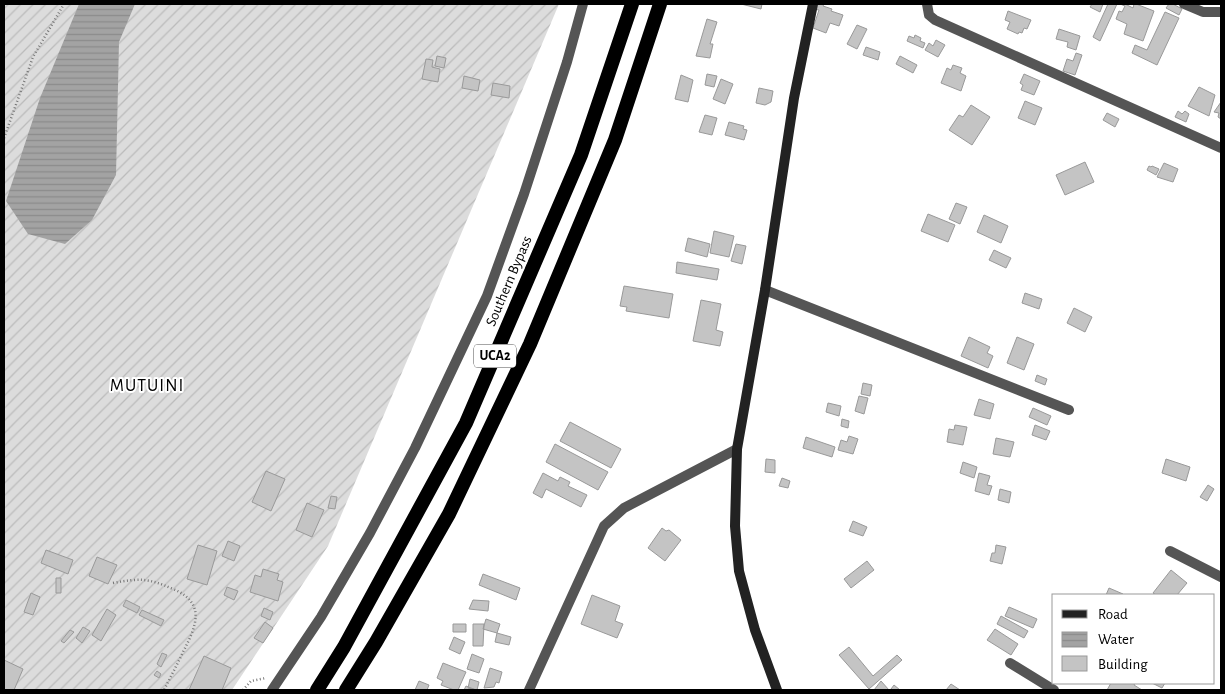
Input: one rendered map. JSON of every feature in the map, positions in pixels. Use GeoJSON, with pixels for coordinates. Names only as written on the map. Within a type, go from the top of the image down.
{"type":"FeatureCollection","features":[{"type":"Feature","properties":{"kind":"highway","name":"Southern Bypass"},"geometry":{"type":"LineString","coordinates":[[317,690],[344,647],[466,423],[581,155],[632,4]]}},
{"type":"Feature","properties":{"kind":"highway","name":"UCA2"},"geometry":{"type":"LineString","coordinates":[[346,690],[376,642],[449,514],[530,344],[615,140],[660,4]]}},
{"type":"Feature","properties":{"kind":"main road"},"geometry":{"type":"LineString","coordinates":[[777,690],[755,630],[739,571],[735,526],[736,449],[765,290],[794,98],[813,4]]}},
{"type":"Feature","properties":{"kind":"street"},"geometry":{"type":"LineString","coordinates":[[272,690],[321,617],[370,533],[415,448],[487,296],[524,194],[567,62],[583,4]]}},
{"type":"Feature","properties":{"kind":"street"},"geometry":{"type":"LineString","coordinates":[[927,4],[929,15],[935,20],[1221,148]]}},
{"type":"Feature","properties":{"kind":"street"},"geometry":{"type":"LineString","coordinates":[[1184,4],[1203,12],[1221,12]]}},
{"type":"Feature","properties":{"kind":"street"},"geometry":{"type":"LineString","coordinates":[[765,290],[1069,410]]}},
{"type":"Feature","properties":{"kind":"street"},"geometry":{"type":"LineString","coordinates":[[528,690],[604,526],[624,508],[736,449]]}},
{"type":"Feature","properties":{"kind":"street"},"geometry":{"type":"LineString","coordinates":[[1170,551],[1221,577]]}},
{"type":"Feature","properties":{"kind":"street"},"geometry":{"type":"LineString","coordinates":[[1010,663],[1054,690]]}},
{"type":"Feature","properties":{"kind":"path"},"geometry":{"type":"LineString","coordinates":[[4,138],[33,57],[64,4]]}},
{"type":"Feature","properties":{"kind":"path"},"geometry":{"type":"LineString","coordinates":[[113,583],[144,579],[155,581],[178,591],[190,600],[196,609],[194,631],[164,690]]}},
{"type":"Feature","properties":{"kind":"path"},"geometry":{"type":"LineString","coordinates":[[243,690],[251,680],[282,675]]}},
{"type":"Feature","properties":{"kind":"shaded area"},"geometry":{"type":"Polygon","coordinates":[[[4,4],[559,4],[328,546],[232,690],[4,690],[4,4]]]}},
{"type":"Feature","properties":{"kind":"water"},"geometry":{"type":"Polygon","coordinates":[[[79,4],[135,4],[119,42],[116,175],[92,220],[65,244],[28,234],[6,201],[40,98],[79,4]]]}},
{"type":"Feature","properties":{"kind":"building"},"geometry":{"type":"Polygon","coordinates":[[[741,4],[762,4],[761,9],[741,4]]]}},
{"type":"Feature","properties":{"kind":"building"},"geometry":{"type":"Polygon","coordinates":[[[816,4],[824,4],[823,6],[832,9],[831,11],[843,15],[839,26],[830,23],[826,33],[813,28],[819,10],[814,9],[816,4]]]}},
{"type":"Feature","properties":{"kind":"building"},"geometry":{"type":"Polygon","coordinates":[[[1092,4],[1103,4],[1100,12],[1090,7],[1092,4]]]}},
{"type":"Feature","properties":{"kind":"building"},"geometry":{"type":"Polygon","coordinates":[[[1108,4],[1117,4],[1100,41],[1093,37],[1108,4]]]}},
{"type":"Feature","properties":{"kind":"building"},"geometry":{"type":"Polygon","coordinates":[[[1120,4],[1133,8],[1134,4],[1136,4],[1154,11],[1143,41],[1124,34],[1127,24],[1116,19],[1119,11],[1122,12],[1125,6],[1120,4]]]}},
{"type":"Feature","properties":{"kind":"building"},"geometry":{"type":"Polygon","coordinates":[[[1169,4],[1182,9],[1179,15],[1166,8],[1169,4]]]}},
{"type":"Feature","properties":{"kind":"building"},"geometry":{"type":"Polygon","coordinates":[[[1008,11],[1031,20],[1027,29],[1024,28],[1022,33],[1019,32],[1018,34],[1007,29],[1010,22],[1005,20],[1008,11]]]}},
{"type":"Feature","properties":{"kind":"building"},"geometry":{"type":"Polygon","coordinates":[[[1165,12],[1179,18],[1157,65],[1132,53],[1135,45],[1147,50],[1165,12]]]}},
{"type":"Feature","properties":{"kind":"building"},"geometry":{"type":"Polygon","coordinates":[[[707,19],[717,22],[710,44],[713,44],[710,58],[696,56],[707,19]]]}},
{"type":"Feature","properties":{"kind":"building"},"geometry":{"type":"Polygon","coordinates":[[[857,25],[867,29],[857,49],[847,44],[857,25]]]}},
{"type":"Feature","properties":{"kind":"building"},"geometry":{"type":"Polygon","coordinates":[[[1059,29],[1080,36],[1076,50],[1067,47],[1068,42],[1056,39],[1059,29]]]}},
{"type":"Feature","properties":{"kind":"building"},"geometry":{"type":"Polygon","coordinates":[[[915,35],[921,38],[920,41],[925,43],[923,48],[907,41],[909,36],[914,38],[915,35]]]}},
{"type":"Feature","properties":{"kind":"building"},"geometry":{"type":"Polygon","coordinates":[[[936,40],[945,45],[938,57],[925,50],[929,43],[933,46],[936,40]]]}},
{"type":"Feature","properties":{"kind":"building"},"geometry":{"type":"Polygon","coordinates":[[[866,47],[880,52],[878,60],[863,55],[866,47]]]}},
{"type":"Feature","properties":{"kind":"building"},"geometry":{"type":"Polygon","coordinates":[[[1076,53],[1082,55],[1075,75],[1063,71],[1067,59],[1073,61],[1076,53]]]}},
{"type":"Feature","properties":{"kind":"building"},"geometry":{"type":"Polygon","coordinates":[[[437,56],[446,58],[444,68],[435,66],[437,56]]]}},
{"type":"Feature","properties":{"kind":"building"},"geometry":{"type":"Polygon","coordinates":[[[900,56],[917,65],[913,73],[896,64],[900,56]]]}},
{"type":"Feature","properties":{"kind":"building"},"geometry":{"type":"Polygon","coordinates":[[[426,59],[433,60],[432,67],[440,69],[438,82],[422,79],[426,59]]]}},
{"type":"Feature","properties":{"kind":"building"},"geometry":{"type":"Polygon","coordinates":[[[953,65],[962,68],[960,73],[966,76],[961,91],[941,83],[947,68],[951,70],[953,65]]]}},
{"type":"Feature","properties":{"kind":"building"},"geometry":{"type":"Polygon","coordinates":[[[707,74],[717,76],[714,87],[705,85],[707,74]]]}},
{"type":"Feature","properties":{"kind":"building"},"geometry":{"type":"Polygon","coordinates":[[[1024,74],[1040,81],[1034,95],[1021,90],[1023,85],[1020,83],[1024,74]]]}},
{"type":"Feature","properties":{"kind":"building"},"geometry":{"type":"Polygon","coordinates":[[[681,75],[693,80],[688,102],[675,99],[681,75]]]}},
{"type":"Feature","properties":{"kind":"building"},"geometry":{"type":"Polygon","coordinates":[[[464,76],[480,80],[478,91],[462,88],[464,76]]]}},
{"type":"Feature","properties":{"kind":"building"},"geometry":{"type":"Polygon","coordinates":[[[721,79],[733,84],[725,104],[713,99],[721,79]]]}},
{"type":"Feature","properties":{"kind":"building"},"geometry":{"type":"Polygon","coordinates":[[[493,83],[510,86],[509,98],[491,95],[493,83]]]}},
{"type":"Feature","properties":{"kind":"building"},"geometry":{"type":"Polygon","coordinates":[[[1199,87],[1215,95],[1209,116],[1188,106],[1199,87]]]}},
{"type":"Feature","properties":{"kind":"building"},"geometry":{"type":"Polygon","coordinates":[[[759,88],[773,91],[771,102],[765,105],[756,103],[759,88]]]}},
{"type":"Feature","properties":{"kind":"building"},"geometry":{"type":"Polygon","coordinates":[[[1025,101],[1042,108],[1035,125],[1018,118],[1025,101]]]}},
{"type":"Feature","properties":{"kind":"building"},"geometry":{"type":"Polygon","coordinates":[[[1221,102],[1221,119],[1218,117],[1219,113],[1214,112],[1221,102]]]}},
{"type":"Feature","properties":{"kind":"building"},"geometry":{"type":"Polygon","coordinates":[[[971,105],[990,117],[972,145],[949,130],[959,115],[963,117],[971,105]]]}},
{"type":"Feature","properties":{"kind":"building"},"geometry":{"type":"Polygon","coordinates":[[[1178,111],[1182,114],[1185,111],[1189,114],[1186,122],[1175,117],[1178,111]]]}},
{"type":"Feature","properties":{"kind":"building"},"geometry":{"type":"Polygon","coordinates":[[[1107,113],[1119,119],[1115,127],[1103,120],[1107,113]]]}},
{"type":"Feature","properties":{"kind":"building"},"geometry":{"type":"Polygon","coordinates":[[[705,115],[717,118],[712,135],[699,132],[705,115]]]}},
{"type":"Feature","properties":{"kind":"building"},"geometry":{"type":"Polygon","coordinates":[[[729,122],[744,126],[743,129],[747,130],[744,140],[725,135],[729,122]]]}},
{"type":"Feature","properties":{"kind":"building"},"geometry":{"type":"Polygon","coordinates":[[[1085,162],[1094,182],[1065,195],[1056,175],[1085,162]]]}},
{"type":"Feature","properties":{"kind":"building"},"geometry":{"type":"Polygon","coordinates":[[[1164,163],[1178,169],[1173,182],[1157,177],[1164,163]]]}},
{"type":"Feature","properties":{"kind":"building"},"geometry":{"type":"Polygon","coordinates":[[[1149,166],[1159,169],[1156,175],[1147,170],[1149,166]]]}},
{"type":"Feature","properties":{"kind":"building"},"geometry":{"type":"Polygon","coordinates":[[[956,203],[967,207],[960,224],[949,219],[956,203]]]}},
{"type":"Feature","properties":{"kind":"building"},"geometry":{"type":"Polygon","coordinates":[[[928,214],[955,225],[948,242],[921,231],[928,214]]]}},
{"type":"Feature","properties":{"kind":"building"},"geometry":{"type":"Polygon","coordinates":[[[984,215],[1008,226],[1001,243],[977,232],[984,215]]]}},
{"type":"Feature","properties":{"kind":"building"},"geometry":{"type":"Polygon","coordinates":[[[714,231],[734,236],[729,257],[710,253],[714,231]]]}},
{"type":"Feature","properties":{"kind":"building"},"geometry":{"type":"Polygon","coordinates":[[[688,238],[710,244],[707,257],[685,251],[688,238]]]}},
{"type":"Feature","properties":{"kind":"building"},"geometry":{"type":"Polygon","coordinates":[[[736,244],[746,246],[742,264],[731,261],[736,244]]]}},
{"type":"Feature","properties":{"kind":"building"},"geometry":{"type":"Polygon","coordinates":[[[994,250],[1011,258],[1006,268],[989,260],[994,250]]]}},
{"type":"Feature","properties":{"kind":"building"},"geometry":{"type":"Polygon","coordinates":[[[677,262],[719,269],[717,280],[676,273],[677,262]]]}},
{"type":"Feature","properties":{"kind":"building"},"geometry":{"type":"Polygon","coordinates":[[[624,286],[673,294],[669,318],[626,311],[627,307],[620,306],[624,286]]]}},
{"type":"Feature","properties":{"kind":"building"},"geometry":{"type":"Polygon","coordinates":[[[1025,293],[1042,299],[1039,309],[1022,303],[1025,293]]]}},
{"type":"Feature","properties":{"kind":"building"},"geometry":{"type":"Polygon","coordinates":[[[701,300],[721,304],[716,330],[723,332],[720,346],[693,341],[701,300]]]}},
{"type":"Feature","properties":{"kind":"building"},"geometry":{"type":"Polygon","coordinates":[[[1074,308],[1092,317],[1085,332],[1067,323],[1074,308]]]}},
{"type":"Feature","properties":{"kind":"building"},"geometry":{"type":"Polygon","coordinates":[[[969,337],[990,347],[987,353],[993,356],[988,368],[961,356],[969,337]]]}},
{"type":"Feature","properties":{"kind":"building"},"geometry":{"type":"Polygon","coordinates":[[[1017,337],[1034,344],[1024,370],[1007,363],[1017,337]]]}},
{"type":"Feature","properties":{"kind":"building"},"geometry":{"type":"Polygon","coordinates":[[[1037,375],[1047,379],[1045,385],[1035,381],[1037,375]]]}},
{"type":"Feature","properties":{"kind":"building"},"geometry":{"type":"Polygon","coordinates":[[[863,383],[872,385],[870,396],[861,394],[863,383]]]}},
{"type":"Feature","properties":{"kind":"building"},"geometry":{"type":"Polygon","coordinates":[[[859,396],[868,398],[864,414],[855,411],[859,396]]]}},
{"type":"Feature","properties":{"kind":"building"},"geometry":{"type":"Polygon","coordinates":[[[979,399],[994,404],[990,419],[974,415],[979,399]]]}},
{"type":"Feature","properties":{"kind":"building"},"geometry":{"type":"Polygon","coordinates":[[[828,403],[841,406],[839,416],[826,412],[828,403]]]}},
{"type":"Feature","properties":{"kind":"building"},"geometry":{"type":"Polygon","coordinates":[[[1033,408],[1051,416],[1047,425],[1029,417],[1033,408]]]}},
{"type":"Feature","properties":{"kind":"building"},"geometry":{"type":"Polygon","coordinates":[[[842,419],[849,421],[848,428],[841,426],[842,419]]]}},
{"type":"Feature","properties":{"kind":"building"},"geometry":{"type":"Polygon","coordinates":[[[570,422],[621,449],[611,468],[560,441],[570,422]]]}},
{"type":"Feature","properties":{"kind":"building"},"geometry":{"type":"Polygon","coordinates":[[[955,425],[967,427],[963,445],[947,442],[949,429],[954,430],[955,425]]]}},
{"type":"Feature","properties":{"kind":"building"},"geometry":{"type":"Polygon","coordinates":[[[1035,425],[1050,431],[1046,440],[1032,435],[1035,425]]]}},
{"type":"Feature","properties":{"kind":"building"},"geometry":{"type":"Polygon","coordinates":[[[849,436],[858,439],[853,454],[838,450],[841,440],[847,442],[849,436]]]}},
{"type":"Feature","properties":{"kind":"building"},"geometry":{"type":"Polygon","coordinates":[[[806,437],[835,447],[832,457],[803,448],[806,437]]]}},
{"type":"Feature","properties":{"kind":"building"},"geometry":{"type":"Polygon","coordinates":[[[996,438],[1014,442],[1010,457],[993,454],[996,438]]]}},
{"type":"Feature","properties":{"kind":"building"},"geometry":{"type":"Polygon","coordinates":[[[555,444],[608,472],[598,490],[546,462],[555,444]]]}},
{"type":"Feature","properties":{"kind":"building"},"geometry":{"type":"Polygon","coordinates":[[[766,459],[775,460],[775,473],[765,472],[766,459]]]}},
{"type":"Feature","properties":{"kind":"building"},"geometry":{"type":"Polygon","coordinates":[[[1166,459],[1190,467],[1186,481],[1162,473],[1166,459]]]}},
{"type":"Feature","properties":{"kind":"building"},"geometry":{"type":"Polygon","coordinates":[[[963,462],[977,467],[974,478],[960,473],[963,462]]]}},
{"type":"Feature","properties":{"kind":"building"},"geometry":{"type":"Polygon","coordinates":[[[266,471],[285,479],[271,511],[252,502],[266,471]]]}},
{"type":"Feature","properties":{"kind":"building"},"geometry":{"type":"Polygon","coordinates":[[[543,473],[558,481],[560,477],[570,482],[568,486],[587,495],[581,507],[546,489],[542,498],[533,493],[543,473]]]}},
{"type":"Feature","properties":{"kind":"building"},"geometry":{"type":"Polygon","coordinates":[[[979,473],[990,476],[987,485],[992,486],[989,495],[975,491],[979,473]]]}},
{"type":"Feature","properties":{"kind":"building"},"geometry":{"type":"Polygon","coordinates":[[[782,478],[790,481],[788,488],[779,486],[782,478]]]}},
{"type":"Feature","properties":{"kind":"building"},"geometry":{"type":"Polygon","coordinates":[[[1208,485],[1214,489],[1207,501],[1200,497],[1208,485]]]}},
{"type":"Feature","properties":{"kind":"building"},"geometry":{"type":"Polygon","coordinates":[[[1000,489],[1011,492],[1009,503],[998,500],[1000,489]]]}},
{"type":"Feature","properties":{"kind":"building"},"geometry":{"type":"Polygon","coordinates":[[[331,496],[337,497],[335,509],[328,508],[331,496]]]}},
{"type":"Feature","properties":{"kind":"building"},"geometry":{"type":"Polygon","coordinates":[[[307,503],[324,510],[312,537],[296,530],[307,503]]]}},
{"type":"Feature","properties":{"kind":"building"},"geometry":{"type":"Polygon","coordinates":[[[853,521],[867,527],[863,536],[849,531],[853,521]]]}},
{"type":"Feature","properties":{"kind":"building"},"geometry":{"type":"Polygon","coordinates":[[[662,528],[666,531],[669,530],[681,540],[665,561],[648,548],[662,528]]]}},
{"type":"Feature","properties":{"kind":"building"},"geometry":{"type":"Polygon","coordinates":[[[228,541],[240,546],[234,561],[222,556],[228,541]]]}},
{"type":"Feature","properties":{"kind":"building"},"geometry":{"type":"Polygon","coordinates":[[[198,545],[217,551],[207,585],[187,579],[198,545]]]}},
{"type":"Feature","properties":{"kind":"building"},"geometry":{"type":"Polygon","coordinates":[[[996,545],[1006,547],[1002,564],[990,561],[992,553],[995,553],[996,545]]]}},
{"type":"Feature","properties":{"kind":"building"},"geometry":{"type":"Polygon","coordinates":[[[46,550],[73,560],[68,574],[41,563],[46,550]]]}},
{"type":"Feature","properties":{"kind":"building"},"geometry":{"type":"Polygon","coordinates":[[[97,557],[117,565],[108,584],[89,576],[97,557]]]}},
{"type":"Feature","properties":{"kind":"building"},"geometry":{"type":"Polygon","coordinates":[[[867,561],[874,570],[851,588],[844,579],[867,561]]]}},
{"type":"Feature","properties":{"kind":"building"},"geometry":{"type":"Polygon","coordinates":[[[263,569],[279,574],[277,580],[283,582],[278,601],[250,592],[255,575],[261,577],[263,569]]]}},
{"type":"Feature","properties":{"kind":"building"},"geometry":{"type":"Polygon","coordinates":[[[1171,570],[1187,583],[1178,594],[1153,593],[1171,570]]]}},
{"type":"Feature","properties":{"kind":"building"},"geometry":{"type":"Polygon","coordinates":[[[483,574],[520,588],[516,600],[479,585],[483,574]]]}},
{"type":"Feature","properties":{"kind":"building"},"geometry":{"type":"Polygon","coordinates":[[[56,578],[61,578],[61,593],[56,593],[56,578]]]}},
{"type":"Feature","properties":{"kind":"building"},"geometry":{"type":"Polygon","coordinates":[[[227,587],[238,591],[234,600],[224,595],[227,587]]]}},
{"type":"Feature","properties":{"kind":"building"},"geometry":{"type":"Polygon","coordinates":[[[1109,588],[1123,594],[1106,594],[1109,588]]]}},
{"type":"Feature","properties":{"kind":"building"},"geometry":{"type":"Polygon","coordinates":[[[31,593],[40,597],[33,615],[24,612],[31,593]]]}},
{"type":"Feature","properties":{"kind":"building"},"geometry":{"type":"Polygon","coordinates":[[[592,595],[620,606],[615,621],[623,624],[617,638],[581,624],[592,595]]]}},
{"type":"Feature","properties":{"kind":"building"},"geometry":{"type":"Polygon","coordinates":[[[126,600],[140,607],[137,613],[123,606],[126,600]]]}},
{"type":"Feature","properties":{"kind":"building"},"geometry":{"type":"Polygon","coordinates":[[[473,600],[489,601],[488,611],[469,609],[473,600]]]}},
{"type":"Feature","properties":{"kind":"building"},"geometry":{"type":"Polygon","coordinates":[[[1009,607],[1037,619],[1033,628],[1005,616],[1009,607]]]}},
{"type":"Feature","properties":{"kind":"building"},"geometry":{"type":"Polygon","coordinates":[[[264,608],[273,612],[270,620],[261,616],[264,608]]]}},
{"type":"Feature","properties":{"kind":"building"},"geometry":{"type":"Polygon","coordinates":[[[107,609],[116,615],[101,641],[92,635],[107,609]]]}},
{"type":"Feature","properties":{"kind":"building"},"geometry":{"type":"Polygon","coordinates":[[[142,610],[164,620],[161,626],[139,615],[142,610]]]}},
{"type":"Feature","properties":{"kind":"building"},"geometry":{"type":"Polygon","coordinates":[[[1001,616],[1028,631],[1024,638],[997,624],[1001,616]]]}},
{"type":"Feature","properties":{"kind":"building"},"geometry":{"type":"Polygon","coordinates":[[[486,619],[500,624],[497,633],[483,629],[486,619]]]}},
{"type":"Feature","properties":{"kind":"building"},"geometry":{"type":"Polygon","coordinates":[[[265,622],[273,628],[263,643],[254,638],[265,622]]]}},
{"type":"Feature","properties":{"kind":"building"},"geometry":{"type":"Polygon","coordinates":[[[453,624],[466,624],[466,632],[453,632],[453,624]]]}},
{"type":"Feature","properties":{"kind":"building"},"geometry":{"type":"Polygon","coordinates":[[[473,624],[484,624],[483,646],[473,646],[473,624]]]}},
{"type":"Feature","properties":{"kind":"building"},"geometry":{"type":"Polygon","coordinates":[[[83,627],[90,631],[82,643],[76,638],[83,627]]]}},
{"type":"Feature","properties":{"kind":"building"},"geometry":{"type":"Polygon","coordinates":[[[995,629],[1018,644],[1011,655],[987,640],[995,629]]]}},
{"type":"Feature","properties":{"kind":"building"},"geometry":{"type":"Polygon","coordinates":[[[70,630],[74,632],[64,643],[61,641],[70,630]]]}},
{"type":"Feature","properties":{"kind":"building"},"geometry":{"type":"Polygon","coordinates":[[[497,633],[511,637],[509,645],[495,642],[497,633]]]}},
{"type":"Feature","properties":{"kind":"building"},"geometry":{"type":"Polygon","coordinates":[[[454,637],[465,642],[460,654],[449,649],[454,637]]]}},
{"type":"Feature","properties":{"kind":"building"},"geometry":{"type":"Polygon","coordinates":[[[849,647],[873,676],[897,655],[902,660],[869,689],[839,655],[849,647]]]}},
{"type":"Feature","properties":{"kind":"building"},"geometry":{"type":"Polygon","coordinates":[[[162,653],[167,655],[161,667],[157,664],[162,653]]]}},
{"type":"Feature","properties":{"kind":"building"},"geometry":{"type":"Polygon","coordinates":[[[472,654],[484,659],[479,673],[467,669],[472,654]]]}},
{"type":"Feature","properties":{"kind":"building"},"geometry":{"type":"Polygon","coordinates":[[[204,656],[231,668],[222,690],[189,690],[204,656]]]}},
{"type":"Feature","properties":{"kind":"building"},"geometry":{"type":"Polygon","coordinates":[[[4,660],[23,669],[14,690],[4,690],[4,660]]]}},
{"type":"Feature","properties":{"kind":"building"},"geometry":{"type":"Polygon","coordinates":[[[443,663],[466,672],[458,690],[441,685],[443,681],[437,678],[443,663]]]}},
{"type":"Feature","properties":{"kind":"building"},"geometry":{"type":"Polygon","coordinates":[[[490,668],[502,672],[499,683],[496,682],[494,687],[484,688],[490,668]]]}},
{"type":"Feature","properties":{"kind":"building"},"geometry":{"type":"Polygon","coordinates":[[[157,671],[161,674],[159,678],[154,675],[157,671]]]}},
{"type":"Feature","properties":{"kind":"building"},"geometry":{"type":"Polygon","coordinates":[[[470,679],[479,682],[477,690],[468,688],[470,679]]]}},
{"type":"Feature","properties":{"kind":"building"},"geometry":{"type":"Polygon","coordinates":[[[419,681],[429,685],[427,690],[415,690],[419,681]]]}},
{"type":"Feature","properties":{"kind":"building"},"geometry":{"type":"Polygon","coordinates":[[[881,681],[889,690],[874,690],[881,681]]]}},
{"type":"Feature","properties":{"kind":"building"},"geometry":{"type":"Polygon","coordinates":[[[951,684],[960,690],[946,690],[951,684]]]}},
{"type":"Feature","properties":{"kind":"building"},"geometry":{"type":"Polygon","coordinates":[[[1110,684],[1134,684],[1142,690],[1107,690],[1110,684]]]}},
{"type":"Feature","properties":{"kind":"building"},"geometry":{"type":"Polygon","coordinates":[[[1154,684],[1164,684],[1162,688],[1154,684]]]}},
{"type":"Feature","properties":{"kind":"building"},"geometry":{"type":"Polygon","coordinates":[[[894,685],[900,690],[891,689],[894,685]]]}},
{"type":"Feature","properties":{"kind":"building"},"geometry":{"type":"Polygon","coordinates":[[[466,686],[476,690],[464,690],[466,686]]]}},
{"type":"Feature","properties":{"kind":"district","name":"MUTUINI"},"geometry":{"type":"Point","coordinates":[147,386]}}]}
